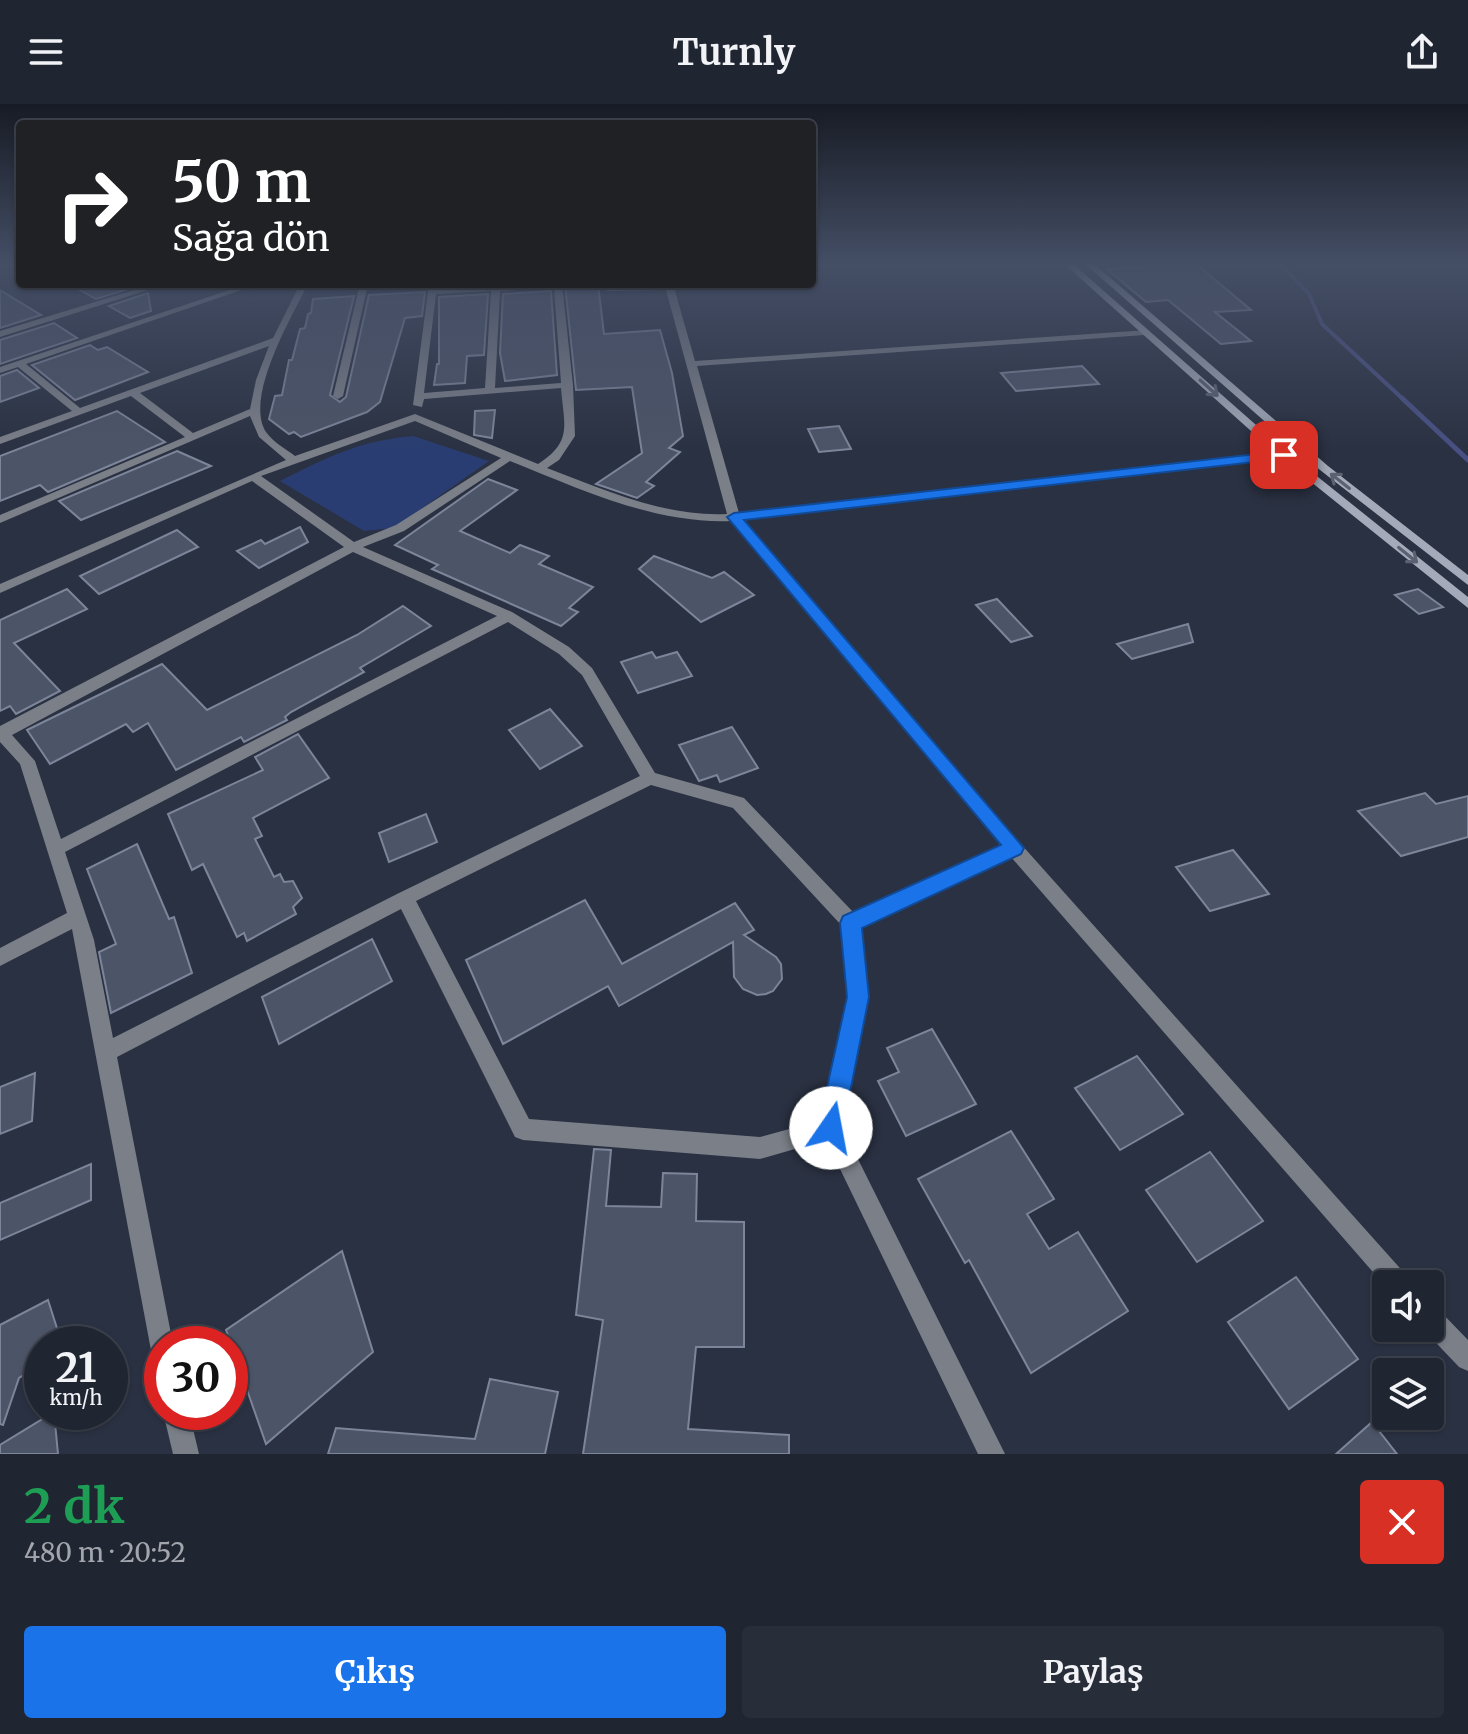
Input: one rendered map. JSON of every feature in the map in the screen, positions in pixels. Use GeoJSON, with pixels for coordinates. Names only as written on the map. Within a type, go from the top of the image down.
{"type":"FeatureCollection","features":[{"type":"Feature","properties":{"kind":"main road"},"geometry":{"type":"LineString","coordinates":[[1137,325],[1284,455],[1468,604]]}},
{"type":"Feature","properties":{"kind":"main road"},"geometry":{"type":"LineString","coordinates":[[1159,325],[1324,468],[1468,581]]}},
{"type":"Feature","properties":{"kind":"street"},"geometry":{"type":"LineString","coordinates":[[0,334],[29,325]]}},
{"type":"Feature","properties":{"kind":"street"},"geometry":{"type":"LineString","coordinates":[[3,367],[135,325]]}},
{"type":"Feature","properties":{"kind":"street"},"geometry":{"type":"LineString","coordinates":[[284,325],[252,412],[260,432],[293,460]]}},
{"type":"Feature","properties":{"kind":"street"},"geometry":{"type":"LineString","coordinates":[[338,396],[354,325]]}},
{"type":"Feature","properties":{"kind":"street"},"geometry":{"type":"LineString","coordinates":[[415,417],[421,396],[429,325]]}},
{"type":"Feature","properties":{"kind":"street"},"geometry":{"type":"LineString","coordinates":[[490,390],[494,325]]}},
{"type":"Feature","properties":{"kind":"street"},"geometry":{"type":"LineString","coordinates":[[538,469],[555,458],[570,436],[562,325]]}},
{"type":"Feature","properties":{"kind":"street"},"geometry":{"type":"LineString","coordinates":[[680,325],[734,517],[1014,848],[1387,1270]]}},
{"type":"Feature","properties":{"kind":"street"},"geometry":{"type":"LineString","coordinates":[[691,364],[1145,332]]}},
{"type":"Feature","properties":{"kind":"street"},"geometry":{"type":"LineString","coordinates":[[0,441],[276,340]]}},
{"type":"Feature","properties":{"kind":"street"},"geometry":{"type":"LineString","coordinates":[[20,364],[80,413]]}},
{"type":"Feature","properties":{"kind":"street"},"geometry":{"type":"LineString","coordinates":[[421,396],[568,385]]}},
{"type":"Feature","properties":{"kind":"street"},"geometry":{"type":"LineString","coordinates":[[133,393],[193,438]]}},
{"type":"Feature","properties":{"kind":"street"},"geometry":{"type":"LineString","coordinates":[[0,519],[252,412]]}},
{"type":"Feature","properties":{"kind":"street"},"geometry":{"type":"LineString","coordinates":[[0,589],[253,476],[415,417],[508,458],[652,511],[695,518],[734,517],[1284,455]]}},
{"type":"Feature","properties":{"kind":"street"},"geometry":{"type":"LineString","coordinates":[[157,1326],[85,940],[27,761],[1,733],[353,547],[400,528],[508,458]]}},
{"type":"Feature","properties":{"kind":"street"},"geometry":{"type":"LineString","coordinates":[[253,476],[353,547],[508,616],[574,657],[587,672],[650,778]]}},
{"type":"Feature","properties":{"kind":"street"},"geometry":{"type":"LineString","coordinates":[[56,849],[508,616]]}},
{"type":"Feature","properties":{"kind":"street"},"geometry":{"type":"LineString","coordinates":[[106,1052],[405,898],[650,778],[738,803],[851,923],[858,997],[831,1128],[992,1454]]}},
{"type":"Feature","properties":{"kind":"street"},"geometry":{"type":"LineString","coordinates":[[851,923],[1014,848]]}},
{"type":"Feature","properties":{"kind":"street"},"geometry":{"type":"LineString","coordinates":[[405,898],[523,1129],[760,1148],[831,1128]]}},
{"type":"Feature","properties":{"kind":"street"},"geometry":{"type":"LineString","coordinates":[[0,957],[78,917]]}},
{"type":"Feature","properties":{"kind":"street"},"geometry":{"type":"LineString","coordinates":[[1444,1333],[1468,1358]]}},
{"type":"Feature","properties":{"kind":"street"},"geometry":{"type":"LineString","coordinates":[[180,1430],[186,1454]]}},
{"type":"Feature","properties":{"kind":"shaded area"},"geometry":{"type":"Polygon","coordinates":[[[413,436],[489,461],[394,528],[364,531],[280,481],[359,446],[413,436]]]}},
{"type":"Feature","properties":{"kind":"building"},"geometry":{"type":"Polygon","coordinates":[[[48,325],[57,325],[77,338],[0,364],[0,340],[48,325]]]}},
{"type":"Feature","properties":{"kind":"building"},"geometry":{"type":"Polygon","coordinates":[[[306,325],[347,325],[330,395],[340,402],[346,397],[362,325],[403,325],[380,402],[367,412],[301,437],[294,432],[289,434],[269,419],[275,396],[282,395],[289,360],[292,360],[300,329],[306,325]]]}},
{"type":"Feature","properties":{"kind":"building"},"geometry":{"type":"Polygon","coordinates":[[[439,325],[486,325],[484,355],[467,356],[465,383],[434,385],[439,364],[439,325]]]}},
{"type":"Feature","properties":{"kind":"building"},"geometry":{"type":"Polygon","coordinates":[[[501,325],[553,325],[557,375],[505,381],[500,353],[501,325]]]}},
{"type":"Feature","properties":{"kind":"building"},"geometry":{"type":"Polygon","coordinates":[[[569,325],[603,325],[604,334],[660,330],[672,373],[683,436],[669,448],[680,452],[646,482],[654,486],[637,498],[596,484],[642,453],[632,387],[576,390],[569,325]]]}},
{"type":"Feature","properties":{"kind":"building"},"geometry":{"type":"Polygon","coordinates":[[[1198,325],[1231,325],[1251,341],[1221,344],[1198,325]]]}},
{"type":"Feature","properties":{"kind":"building"},"geometry":{"type":"Polygon","coordinates":[[[90,345],[98,350],[107,347],[148,372],[75,400],[32,365],[90,345]]]}},
{"type":"Feature","properties":{"kind":"building"},"geometry":{"type":"Polygon","coordinates":[[[1082,366],[1099,384],[1016,391],[1001,373],[1082,366]]]}},
{"type":"Feature","properties":{"kind":"building"},"geometry":{"type":"Polygon","coordinates":[[[17,370],[39,388],[0,402],[0,376],[17,370]]]}},
{"type":"Feature","properties":{"kind":"building"},"geometry":{"type":"Polygon","coordinates":[[[495,410],[492,438],[474,435],[475,411],[495,410]]]}},
{"type":"Feature","properties":{"kind":"building"},"geometry":{"type":"Polygon","coordinates":[[[117,411],[165,442],[48,492],[40,485],[0,501],[0,456],[117,411]]]}},
{"type":"Feature","properties":{"kind":"building"},"geometry":{"type":"Polygon","coordinates":[[[839,426],[851,449],[819,452],[808,429],[839,426]]]}},
{"type":"Feature","properties":{"kind":"building"},"geometry":{"type":"Polygon","coordinates":[[[177,451],[211,466],[81,520],[59,501],[177,451]]]}},
{"type":"Feature","properties":{"kind":"building"},"geometry":{"type":"Polygon","coordinates":[[[488,479],[517,490],[460,531],[510,553],[520,545],[549,556],[539,564],[593,587],[569,608],[578,612],[561,626],[432,569],[438,565],[395,545],[488,479]]]}},
{"type":"Feature","properties":{"kind":"building"},"geometry":{"type":"Polygon","coordinates":[[[300,527],[308,542],[259,568],[237,551],[261,540],[265,544],[300,527]]]}},
{"type":"Feature","properties":{"kind":"building"},"geometry":{"type":"Polygon","coordinates":[[[177,530],[198,547],[99,594],[80,576],[177,530]]]}},
{"type":"Feature","properties":{"kind":"building"},"geometry":{"type":"Polygon","coordinates":[[[654,556],[712,578],[724,572],[754,595],[701,622],[639,569],[654,556]]]}},
{"type":"Feature","properties":{"kind":"building"},"geometry":{"type":"Polygon","coordinates":[[[67,589],[87,609],[14,643],[60,691],[16,714],[10,706],[0,711],[0,620],[67,589]]]}},
{"type":"Feature","properties":{"kind":"building"},"geometry":{"type":"Polygon","coordinates":[[[1418,589],[1443,607],[1419,614],[1395,595],[1418,589]]]}},
{"type":"Feature","properties":{"kind":"building"},"geometry":{"type":"Polygon","coordinates":[[[997,599],[1032,636],[1011,642],[976,605],[997,599]]]}},
{"type":"Feature","properties":{"kind":"building"},"geometry":{"type":"Polygon","coordinates":[[[403,606],[431,626],[360,668],[364,672],[291,712],[285,717],[287,720],[244,742],[241,737],[176,770],[148,723],[133,732],[126,724],[50,764],[27,730],[162,664],[207,710],[357,635],[403,606]]]}},
{"type":"Feature","properties":{"kind":"building"},"geometry":{"type":"Polygon","coordinates":[[[1188,624],[1193,642],[1132,659],[1117,644],[1188,624]]]}},
{"type":"Feature","properties":{"kind":"building"},"geometry":{"type":"Polygon","coordinates":[[[652,652],[656,658],[677,652],[692,676],[638,693],[621,662],[652,652]]]}},
{"type":"Feature","properties":{"kind":"building"},"geometry":{"type":"Polygon","coordinates":[[[550,709],[582,746],[540,769],[509,730],[550,709]]]}},
{"type":"Feature","properties":{"kind":"building"},"geometry":{"type":"Polygon","coordinates":[[[732,727],[758,768],[720,782],[717,775],[699,781],[679,745],[732,727]]]}},
{"type":"Feature","properties":{"kind":"building"},"geometry":{"type":"Polygon","coordinates":[[[298,734],[329,778],[253,818],[262,836],[255,839],[274,877],[280,874],[284,882],[293,881],[302,898],[293,907],[296,914],[247,941],[244,933],[237,937],[203,864],[192,870],[168,814],[263,770],[255,757],[298,734]]]}},
{"type":"Feature","properties":{"kind":"building"},"geometry":{"type":"Polygon","coordinates":[[[1425,793],[1436,804],[1468,796],[1468,837],[1401,856],[1358,811],[1425,793]]]}},
{"type":"Feature","properties":{"kind":"building"},"geometry":{"type":"Polygon","coordinates":[[[426,814],[437,842],[389,862],[379,833],[426,814]]]}},
{"type":"Feature","properties":{"kind":"building"},"geometry":{"type":"Polygon","coordinates":[[[137,844],[169,919],[174,917],[192,973],[111,1013],[99,952],[116,944],[87,869],[137,844]]]}},
{"type":"Feature","properties":{"kind":"building"},"geometry":{"type":"Polygon","coordinates":[[[1233,850],[1269,894],[1210,911],[1176,867],[1233,850]]]}},
{"type":"Feature","properties":{"kind":"building"},"geometry":{"type":"Polygon","coordinates":[[[585,900],[622,964],[735,903],[754,930],[744,935],[776,957],[781,964],[782,979],[773,991],[766,994],[757,995],[743,989],[734,977],[733,942],[619,1006],[608,986],[503,1044],[466,960],[585,900]]]}},
{"type":"Feature","properties":{"kind":"building"},"geometry":{"type":"Polygon","coordinates":[[[372,939],[392,981],[279,1044],[262,997],[372,939]]]}},
{"type":"Feature","properties":{"kind":"building"},"geometry":{"type":"Polygon","coordinates":[[[932,1029],[976,1104],[906,1136],[878,1081],[899,1072],[887,1048],[932,1029]]]}},
{"type":"Feature","properties":{"kind":"building"},"geometry":{"type":"Polygon","coordinates":[[[1137,1056],[1183,1114],[1120,1150],[1075,1088],[1137,1056]]]}},
{"type":"Feature","properties":{"kind":"building"},"geometry":{"type":"Polygon","coordinates":[[[35,1073],[32,1121],[0,1134],[0,1087],[35,1073]]]}},
{"type":"Feature","properties":{"kind":"building"},"geometry":{"type":"Polygon","coordinates":[[[1011,1131],[1054,1199],[1027,1214],[1049,1249],[1078,1232],[1128,1311],[1031,1373],[969,1260],[965,1263],[918,1179],[1011,1131]]]}},
{"type":"Feature","properties":{"kind":"building"},"geometry":{"type":"Polygon","coordinates":[[[594,1149],[611,1150],[606,1206],[661,1207],[663,1173],[697,1174],[696,1221],[744,1222],[744,1347],[696,1347],[688,1429],[789,1435],[789,1454],[583,1454],[603,1320],[576,1315],[594,1149]]]}},
{"type":"Feature","properties":{"kind":"building"},"geometry":{"type":"Polygon","coordinates":[[[1210,1152],[1263,1221],[1197,1262],[1146,1190],[1210,1152]]]}},
{"type":"Feature","properties":{"kind":"building"},"geometry":{"type":"Polygon","coordinates":[[[91,1164],[91,1200],[0,1240],[0,1203],[91,1164]]]}},
{"type":"Feature","properties":{"kind":"building"},"geometry":{"type":"Polygon","coordinates":[[[342,1251],[373,1352],[266,1444],[248,1393],[248,1326],[232,1326],[342,1251]]]}},
{"type":"Feature","properties":{"kind":"building"},"geometry":{"type":"Polygon","coordinates":[[[1296,1277],[1358,1359],[1289,1409],[1228,1322],[1296,1277]]]}},
{"type":"Feature","properties":{"kind":"building"},"geometry":{"type":"Polygon","coordinates":[[[48,1300],[56,1326],[24,1326],[24,1375],[19,1378],[3,1425],[0,1424],[0,1325],[48,1300]]]}},
{"type":"Feature","properties":{"kind":"building"},"geometry":{"type":"Polygon","coordinates":[[[490,1379],[558,1392],[545,1454],[328,1454],[336,1428],[475,1439],[490,1379]]]}},
{"type":"Feature","properties":{"kind":"building"},"geometry":{"type":"Polygon","coordinates":[[[1372,1422],[1372,1430],[1378,1430],[1397,1454],[1336,1454],[1372,1422]]]}},
{"type":"Feature","properties":{"kind":"building"},"geometry":{"type":"Polygon","coordinates":[[[25,1430],[56,1430],[58,1454],[0,1454],[0,1445],[25,1430]]]}},
{"type":"Feature","properties":{"kind":"waterway"},"geometry":{"type":"LineString","coordinates":[[1323,325],[1404,400]]}},
{"type":"Feature","properties":{"kind":"waterway"},"geometry":{"type":"LineString","coordinates":[[1402,398],[1468,460]]}},
{"type":"Feature","properties":{"kind":"route"},"geometry":{"type":"LineString","coordinates":[[831,1128],[858,997],[851,923],[1014,848],[734,517],[1284,455]]}}]}
